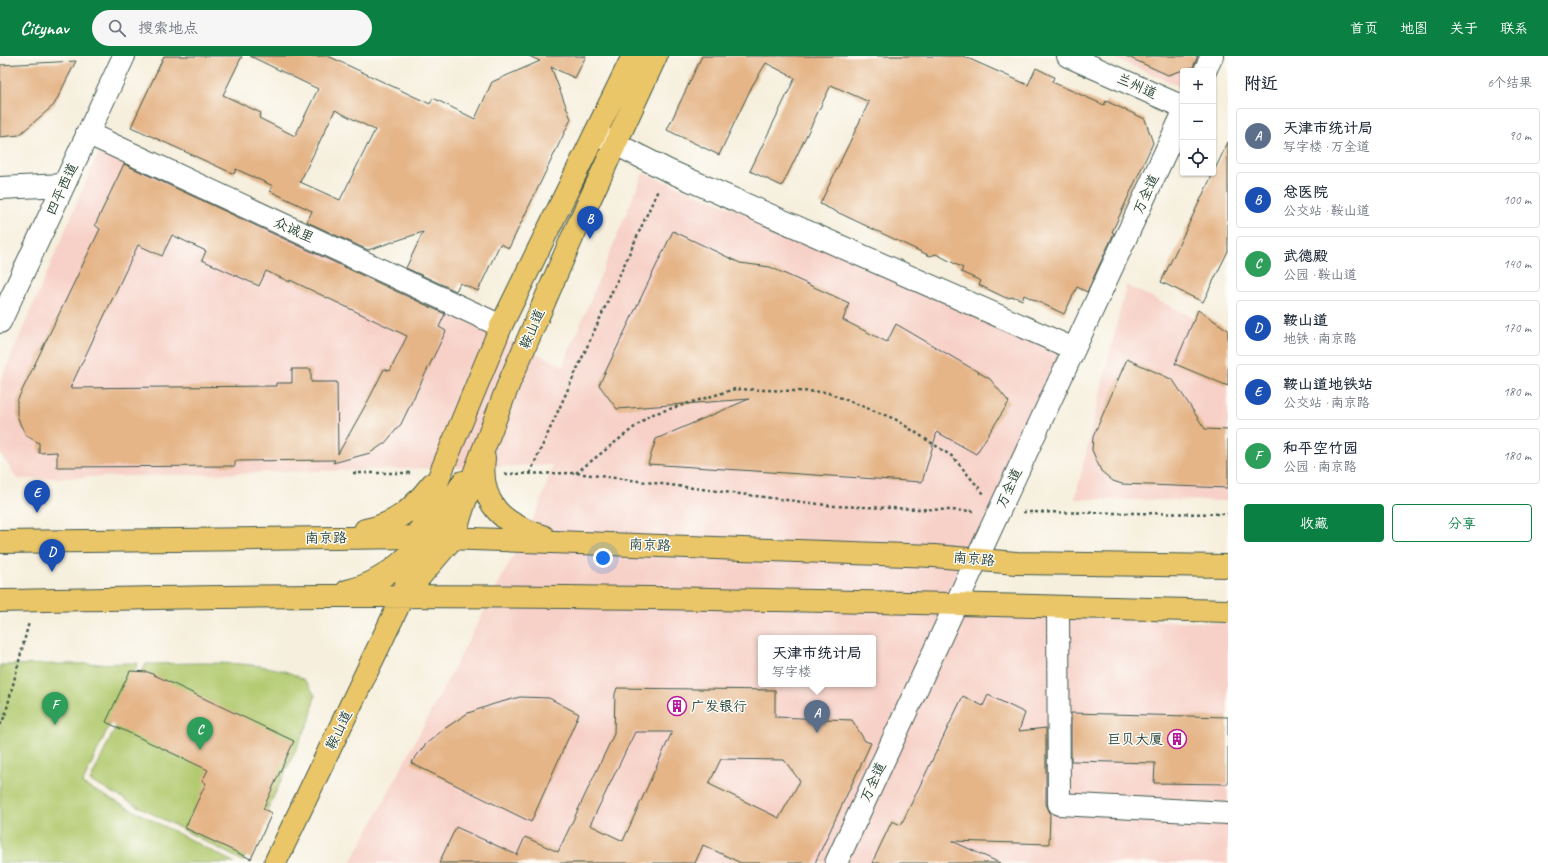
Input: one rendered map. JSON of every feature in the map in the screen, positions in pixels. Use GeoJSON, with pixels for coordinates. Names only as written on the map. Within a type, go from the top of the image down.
{"type":"FeatureCollection","features":[{"type":"Feature","properties":{"kind":"main road","name":"鞍山道"},"geometry":{"type":"LineString","coordinates":[[275,863],[403,596],[441,472],[501,326],[633,56]]}},
{"type":"Feature","properties":{"kind":"main road","name":"鞍山道"},"geometry":{"type":"LineString","coordinates":[[403,596],[453,538],[485,443],[568,245],[656,56]]}},
{"type":"Feature","properties":{"kind":"main road"},"geometry":{"type":"LineString","coordinates":[[485,443],[484,474],[490,501],[498,513],[520,528],[549,538],[567,542]]}},
{"type":"Feature","properties":{"kind":"main road"},"geometry":{"type":"LineString","coordinates":[[326,596],[352,590],[377,580],[419,541],[454,498],[485,443]]}},
{"type":"Feature","properties":{"kind":"main road"},"geometry":{"type":"LineString","coordinates":[[314,538],[381,527],[398,519],[412,508],[441,472]]}},
{"type":"Feature","properties":{"kind":"main road","name":"南京路"},"geometry":{"type":"LineString","coordinates":[[0,542],[314,538],[419,541],[453,538],[934,556],[1016,562],[1228,566]]}},
{"type":"Feature","properties":{"kind":"main road"},"geometry":{"type":"LineString","coordinates":[[0,601],[403,596],[956,604],[1228,611]]}},
{"type":"Feature","properties":{"kind":"street","name":"四平西道"},"geometry":{"type":"LineString","coordinates":[[0,322],[124,56]]}},
{"type":"Feature","properties":{"kind":"street","name":"兰州道"},"geometry":{"type":"LineString","coordinates":[[1068,56],[1180,106]]}},
{"type":"Feature","properties":{"kind":"street"},"geometry":{"type":"LineString","coordinates":[[1206,68],[1212,56]]}},
{"type":"Feature","properties":{"kind":"street","name":"万全道"},"geometry":{"type":"LineString","coordinates":[[836,863],[1180,120]]}},
{"type":"Feature","properties":{"kind":"street","name":"众诚里"},"geometry":{"type":"LineString","coordinates":[[87,133],[501,326]]}},
{"type":"Feature","properties":{"kind":"street"},"geometry":{"type":"LineString","coordinates":[[596,134],[667,170],[1074,349]]}},
{"type":"Feature","properties":{"kind":"street"},"geometry":{"type":"LineString","coordinates":[[0,188],[64,185]]}},
{"type":"Feature","properties":{"kind":"street"},"geometry":{"type":"LineString","coordinates":[[1058,607],[1059,804],[1228,813]]}},
{"type":"Feature","properties":{"kind":"path"},"geometry":{"type":"LineString","coordinates":[[530,474],[667,170]]}},
{"type":"Feature","properties":{"kind":"path"},"geometry":{"type":"LineString","coordinates":[[576,473],[650,415],[735,389],[826,392],[895,419],[953,456],[998,512]]}},
{"type":"Feature","properties":{"kind":"path"},"geometry":{"type":"LineString","coordinates":[[353,473],[441,472]]}},
{"type":"Feature","properties":{"kind":"path"},"geometry":{"type":"LineString","coordinates":[[484,474],[576,473],[834,506],[998,512],[1228,514]]}},
{"type":"Feature","properties":{"kind":"path"},"geometry":{"type":"LineString","coordinates":[[0,725],[5,716],[34,601]]}},
{"type":"Feature","properties":{"kind":"shaded area"},"geometry":{"type":"Polygon","coordinates":[[[1117,56],[1203,56],[1197,68],[1180,68],[1180,87],[1115,58],[1117,56]]]}},
{"type":"Feature","properties":{"kind":"shaded area"},"geometry":{"type":"Polygon","coordinates":[[[101,147],[563,366],[643,173],[1070,340],[941,613],[1228,623],[1228,863],[351,863],[539,507],[553,465],[17,479],[0,453],[0,382],[101,147]]]}},
{"type":"Feature","properties":{"kind":"shaded area"},"geometry":{"type":"Polygon","coordinates":[[[1126,285],[1228,334],[1228,501],[1075,499],[1126,285]]]}},
{"type":"Feature","properties":{"kind":"green space"},"geometry":{"type":"Polygon","coordinates":[[[138,663],[82,784],[235,863],[0,863],[0,665],[138,663]]]}},
{"type":"Feature","properties":{"kind":"green space"},"geometry":{"type":"Polygon","coordinates":[[[228,663],[271,668],[289,673],[304,680],[315,695],[310,720],[243,861],[90,781],[146,664],[228,663]]]}},
{"type":"Feature","properties":{"kind":"building"},"geometry":{"type":"Polygon","coordinates":[[[164,56],[242,56],[223,95],[261,113],[259,118],[295,136],[318,89],[250,56],[328,56],[430,104],[433,98],[475,119],[492,82],[540,61],[529,56],[586,56],[575,78],[551,67],[571,119],[509,248],[500,244],[478,291],[460,283],[456,291],[406,268],[423,232],[368,250],[307,222],[312,211],[270,191],[273,186],[236,169],[234,174],[131,127],[164,56]],[[335,110],[300,182],[340,200],[375,130],[335,110]]]}},
{"type":"Feature","properties":{"kind":"building"},"geometry":{"type":"Polygon","coordinates":[[[702,56],[963,56],[1028,85],[1036,68],[1054,77],[1052,82],[1104,105],[1106,101],[1145,119],[1153,143],[1112,232],[1114,233],[1087,292],[1077,287],[1064,314],[1024,295],[1022,300],[1015,297],[1006,298],[979,285],[981,281],[961,272],[963,268],[936,254],[930,256],[820,204],[869,102],[831,85],[782,186],[750,171],[795,78],[766,63],[752,86],[719,155],[667,130],[702,56]]]}},
{"type":"Feature","properties":{"kind":"building"},"geometry":{"type":"Polygon","coordinates":[[[1126,56],[1198,56],[1193,67],[1180,68],[1180,71],[1168,75],[1126,56]]]}},
{"type":"Feature","properties":{"kind":"building"},"geometry":{"type":"Polygon","coordinates":[[[76,61],[54,105],[19,135],[0,137],[0,65],[76,61]]]}},
{"type":"Feature","properties":{"kind":"building"},"geometry":{"type":"Polygon","coordinates":[[[1228,142],[1228,251],[1203,302],[1161,282],[1212,176],[1216,176],[1216,167],[1228,142]]]}},
{"type":"Feature","properties":{"kind":"building"},"geometry":{"type":"Polygon","coordinates":[[[124,164],[445,314],[439,327],[446,331],[401,424],[385,443],[370,453],[333,463],[335,460],[235,461],[235,466],[57,467],[57,452],[39,453],[39,443],[27,436],[17,415],[17,401],[100,229],[95,225],[124,164]],[[172,235],[162,256],[138,245],[70,388],[276,386],[276,383],[292,383],[292,369],[311,369],[311,382],[337,382],[338,454],[384,369],[390,371],[407,336],[290,280],[290,282],[266,271],[259,286],[202,260],[206,251],[172,235]]]}},
{"type":"Feature","properties":{"kind":"building"},"geometry":{"type":"Polygon","coordinates":[[[673,231],[740,263],[770,267],[849,303],[843,320],[887,342],[896,324],[990,379],[1009,402],[976,454],[937,432],[922,482],[648,464],[656,439],[749,399],[617,409],[599,385],[673,231]]]}},
{"type":"Feature","properties":{"kind":"building"},"geometry":{"type":"Polygon","coordinates":[[[1198,310],[1228,330],[1228,386],[1175,364],[1198,310]]]}},
{"type":"Feature","properties":{"kind":"building"},"geometry":{"type":"Polygon","coordinates":[[[1127,359],[1173,380],[1205,429],[1228,430],[1228,488],[1122,484],[1113,481],[1101,471],[1092,450],[1093,437],[1127,359]]]}},
{"type":"Feature","properties":{"kind":"building"},"geometry":{"type":"Polygon","coordinates":[[[130,671],[148,672],[294,741],[263,809],[272,813],[251,859],[185,828],[206,783],[202,781],[208,770],[106,722],[130,671]]]}},
{"type":"Feature","properties":{"kind":"building"},"geometry":{"type":"Polygon","coordinates":[[[617,688],[775,690],[775,717],[852,720],[865,741],[871,743],[815,863],[741,863],[703,845],[695,863],[439,863],[456,827],[517,855],[525,837],[558,852],[614,734],[615,694],[617,688]],[[635,732],[590,825],[623,841],[672,732],[635,732]],[[721,759],[709,784],[779,818],[800,781],[784,760],[721,759]]]}},
{"type":"Feature","properties":{"kind":"building"},"geometry":{"type":"Polygon","coordinates":[[[988,695],[1025,713],[1019,731],[1046,728],[1046,804],[1050,813],[1049,844],[952,841],[1000,863],[872,863],[892,821],[901,825],[963,696],[983,706],[988,695]]]}},
{"type":"Feature","properties":{"kind":"building"},"geometry":{"type":"Polygon","coordinates":[[[520,697],[549,698],[579,714],[531,822],[411,763],[426,744],[444,729],[468,713],[520,697]]]}},
{"type":"Feature","properties":{"kind":"building"},"geometry":{"type":"Polygon","coordinates":[[[1071,713],[1228,717],[1228,784],[1154,783],[1155,763],[1071,761],[1071,713]]]}},
{"type":"Feature","properties":{"kind":"place","name":"总医院"},"geometry":{"type":"Point","coordinates":[590,239]}},
{"type":"Feature","properties":{"kind":"place","name":"鞍山道地铁站"},"geometry":{"type":"Point","coordinates":[37,513]}},
{"type":"Feature","properties":{"kind":"place","name":"鞍山道"},"geometry":{"type":"Point","coordinates":[52,572]}},
{"type":"Feature","properties":{"kind":"place","name":"广发银行"},"geometry":{"type":"Point","coordinates":[677,706]}},
{"type":"Feature","properties":{"kind":"place","name":"和平空竹园"},"geometry":{"type":"Point","coordinates":[55,725]}},
{"type":"Feature","properties":{"kind":"place","name":"天津市统计局"},"geometry":{"type":"Point","coordinates":[817,733]}},
{"type":"Feature","properties":{"kind":"place","name":"巨贝大厦"},"geometry":{"type":"Point","coordinates":[1177,739]}},
{"type":"Feature","properties":{"kind":"place","name":"武德殿"},"geometry":{"type":"Point","coordinates":[200,750]}}]}
